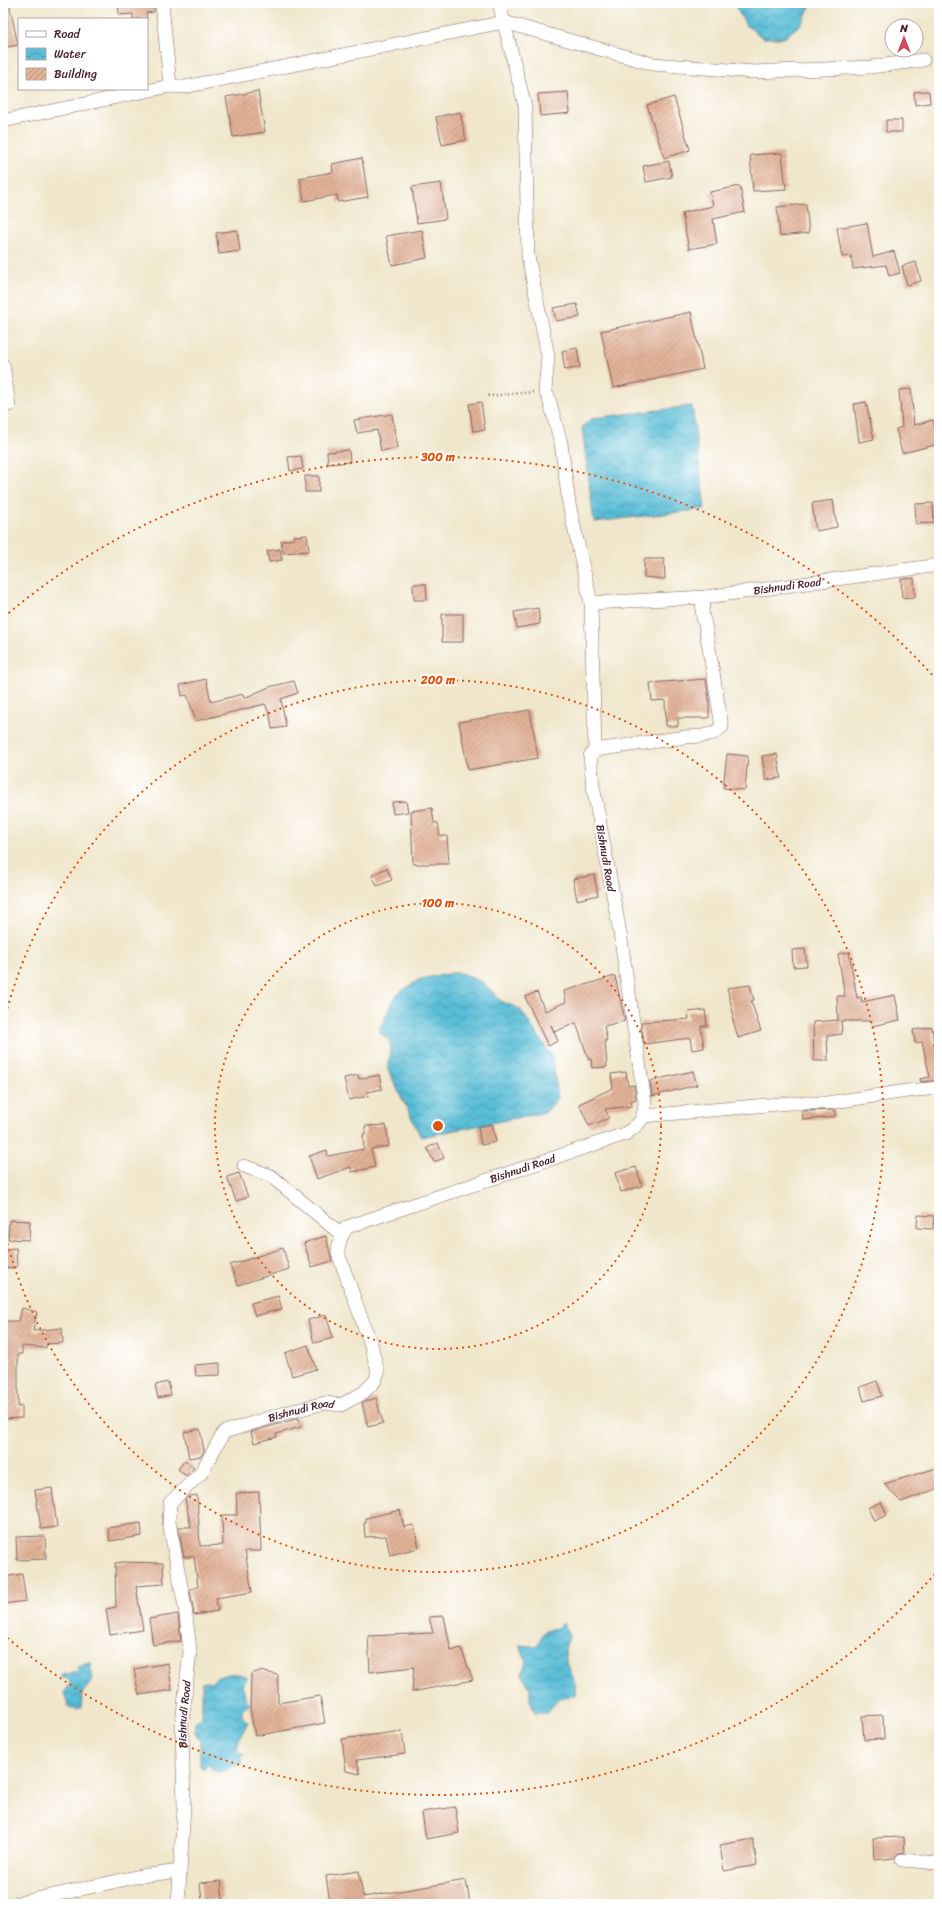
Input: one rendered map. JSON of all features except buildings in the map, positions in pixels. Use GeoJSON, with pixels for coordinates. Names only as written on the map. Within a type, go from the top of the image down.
{"type":"FeatureCollection","features":[{"type":"Feature","properties":{"kind":"street"},"geometry":{"type":"LineString","coordinates":[[162,3],[170,86]]}},
{"type":"Feature","properties":{"kind":"street"},"geometry":{"type":"LineString","coordinates":[[499,3],[525,106],[528,256],[548,356],[545,391]]}},
{"type":"Feature","properties":{"kind":"street"},"geometry":{"type":"LineString","coordinates":[[3,121],[170,86],[184,87],[504,22],[654,64],[754,72],[871,67],[923,60]]}},
{"type":"Feature","properties":{"kind":"street"},"geometry":{"type":"LineString","coordinates":[[3,365],[9,405],[3,405]]}},
{"type":"Feature","properties":{"kind":"street","name":"Bishnudi Road"},"geometry":{"type":"LineString","coordinates":[[178,1904],[184,1808],[182,1724],[190,1651],[185,1607],[169,1522],[170,1503],[201,1473],[224,1432],[285,1413],[325,1403],[341,1405],[363,1393],[376,1381],[378,1372],[371,1345],[338,1252],[338,1244],[341,1234],[347,1227],[625,1134],[636,1126],[644,1116],[646,1103],[620,933],[590,766],[590,756],[595,750],[591,603],[569,504],[562,443],[549,399],[545,391]]}},
{"type":"Feature","properties":{"kind":"street","name":"Bishnudi Road"},"geometry":{"type":"LineString","coordinates":[[591,603],[706,597],[939,565]]}},
{"type":"Feature","properties":{"kind":"street"},"geometry":{"type":"LineString","coordinates":[[595,750],[702,736],[714,733],[722,727],[705,624],[702,616],[702,605],[706,597]]}},
{"type":"Feature","properties":{"kind":"street"},"geometry":{"type":"LineString","coordinates":[[644,1116],[790,1103],[827,1103],[907,1091],[939,1088]]}},
{"type":"Feature","properties":{"kind":"street"},"geometry":{"type":"LineString","coordinates":[[244,1166],[271,1176],[341,1234]]}},
{"type":"Feature","properties":{"kind":"street"},"geometry":{"type":"LineString","coordinates":[[902,1860],[939,1863]]}},
{"type":"Feature","properties":{"kind":"street"},"geometry":{"type":"LineString","coordinates":[[14,1904],[140,1876],[180,1871]]}},
{"type":"Feature","properties":{"kind":"path"},"geometry":{"type":"LineString","coordinates":[[488,396],[545,391]]}},
{"type":"Feature","properties":{"kind":"water"},"geometry":{"type":"Polygon","coordinates":[[[735,3],[812,3],[801,24],[784,38],[763,38],[746,25],[735,6],[735,3]]]}},
{"type":"Feature","properties":{"kind":"water"},"geometry":{"type":"Polygon","coordinates":[[[692,406],[705,509],[594,522],[582,427],[593,418],[692,406]]]}},
{"type":"Feature","properties":{"kind":"water"},"geometry":{"type":"Polygon","coordinates":[[[458,972],[484,983],[501,1001],[520,1009],[552,1056],[558,1098],[546,1112],[421,1137],[388,1070],[388,1062],[391,1052],[389,1039],[381,1034],[379,1030],[397,994],[420,979],[458,972]]]}},
{"type":"Feature","properties":{"kind":"water"},"geometry":{"type":"Polygon","coordinates":[[[563,1623],[569,1636],[565,1653],[567,1663],[575,1683],[575,1695],[560,1698],[546,1713],[535,1713],[530,1700],[530,1688],[522,1675],[526,1660],[519,1645],[536,1646],[545,1631],[557,1628],[563,1623]]]}},
{"type":"Feature","properties":{"kind":"water"},"geometry":{"type":"Polygon","coordinates":[[[92,1662],[89,1669],[92,1671],[92,1682],[83,1692],[81,1708],[77,1710],[69,1708],[64,1693],[71,1683],[67,1679],[60,1676],[63,1673],[67,1674],[79,1671],[77,1667],[92,1662]]]}},
{"type":"Feature","properties":{"kind":"water"},"geometry":{"type":"Polygon","coordinates":[[[229,1674],[239,1674],[248,1678],[242,1685],[246,1699],[250,1704],[242,1710],[242,1716],[248,1722],[239,1739],[237,1750],[244,1755],[240,1757],[243,1763],[221,1772],[213,1770],[209,1765],[206,1765],[204,1770],[200,1766],[200,1741],[195,1732],[195,1723],[202,1717],[202,1682],[211,1682],[218,1677],[229,1674]]]}}]}
